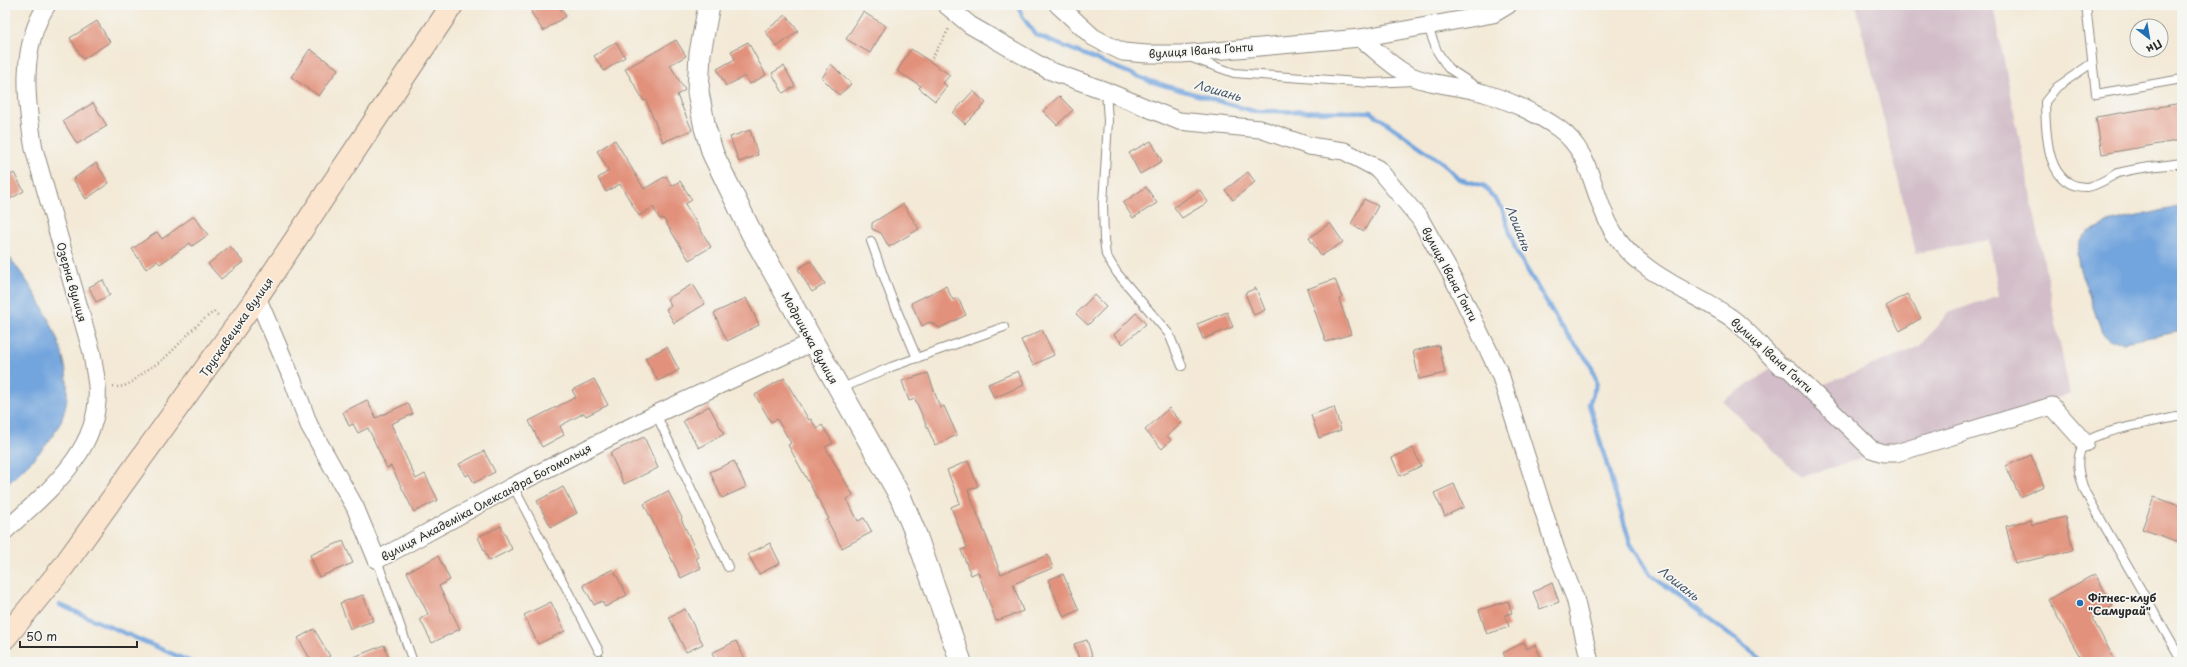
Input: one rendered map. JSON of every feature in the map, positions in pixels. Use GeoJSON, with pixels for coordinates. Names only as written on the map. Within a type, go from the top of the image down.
{"type":"FeatureCollection","features":[{"type":"Feature","properties":{"kind":"main road","name":"Трускавецька вулиця"},"geometry":{"type":"LineString","coordinates":[[5,638],[63,567],[257,297],[452,5]]}},
{"type":"Feature","properties":{"kind":"street","name":"Модрицька вулиця"},"geometry":{"type":"LineString","coordinates":[[709,5],[699,73],[698,92],[705,128],[713,154],[731,193],[838,390],[900,496],[915,532],[961,662]]}},
{"type":"Feature","properties":{"kind":"street","name":"вулиця Івана Ґонти"},"geometry":{"type":"LineString","coordinates":[[1058,5],[1093,37],[1123,52],[1147,54],[1181,54],[1360,38],[1428,27],[1493,14],[1508,5]]}},
{"type":"Feature","properties":{"kind":"street","name":"Озерна вулиця"},"geometry":{"type":"LineString","coordinates":[[5,531],[68,471],[85,445],[96,409],[97,387],[92,353],[34,149],[29,120],[26,95],[28,71],[31,45],[42,7]]}},
{"type":"Feature","properties":{"kind":"street","name":"вулиця Івана Ґонти"},"geometry":{"type":"LineString","coordinates":[[951,10],[970,26],[1048,70],[1106,91],[1179,121],[1260,130],[1309,146],[1344,151],[1378,169],[1397,189],[1420,219],[1451,274],[1500,374],[1556,550],[1575,598],[1590,662]]}},
{"type":"Feature","properties":{"kind":"street","name":"вулиця Івана Ґонти"},"geometry":{"type":"LineString","coordinates":[[1360,38],[1406,73],[1428,81],[1485,93],[1535,115],[1559,129],[1576,145],[1588,166],[1602,210],[1614,233],[1628,252],[1670,284],[1731,318],[1780,366],[1789,369],[1870,449],[1883,453],[1896,453],[2052,406],[2084,443]]}},
{"type":"Feature","properties":{"kind":"street","name":"вулиця Академіка Олександра Богомольця"},"geometry":{"type":"LineString","coordinates":[[257,297],[293,381],[309,425],[355,507],[376,560],[513,486],[656,414],[813,342]]}},
{"type":"Feature","properties":{"kind":"lane"},"geometry":{"type":"LineString","coordinates":[[2086,5],[2096,94],[2182,79]]}},
{"type":"Feature","properties":{"kind":"lane"},"geometry":{"type":"LineString","coordinates":[[1428,27],[1437,51],[1448,68],[1485,93]]}},
{"type":"Feature","properties":{"kind":"lane"},"geometry":{"type":"LineString","coordinates":[[1181,54],[1234,73],[1371,83],[1428,81]]}},
{"type":"Feature","properties":{"kind":"lane"},"geometry":{"type":"LineString","coordinates":[[2092,63],[2057,87],[2045,102],[2048,146],[2055,169],[2071,185],[2089,187],[2119,173],[2182,163]]}},
{"type":"Feature","properties":{"kind":"lane"},"geometry":{"type":"LineString","coordinates":[[1106,91],[1108,122],[1103,204],[1106,255],[1117,273],[1169,334],[1182,366]]}},
{"type":"Feature","properties":{"kind":"lane"},"geometry":{"type":"LineString","coordinates":[[871,241],[890,294],[917,358]]}},
{"type":"Feature","properties":{"kind":"lane"},"geometry":{"type":"LineString","coordinates":[[838,390],[891,367],[1004,327]]}},
{"type":"Feature","properties":{"kind":"lane"},"geometry":{"type":"LineString","coordinates":[[656,414],[728,567]]}},
{"type":"Feature","properties":{"kind":"lane"},"geometry":{"type":"LineString","coordinates":[[2182,416],[2100,434],[2084,443],[2078,461],[2079,475],[2085,492],[2182,661]]}},
{"type":"Feature","properties":{"kind":"lane"},"geometry":{"type":"LineString","coordinates":[[513,486],[600,651]]}},
{"type":"Feature","properties":{"kind":"lane"},"geometry":{"type":"LineString","coordinates":[[376,560],[413,662]]}},
{"type":"Feature","properties":{"kind":"path"},"geometry":{"type":"LineString","coordinates":[[932,58],[951,10]]}},
{"type":"Feature","properties":{"kind":"path"},"geometry":{"type":"LineString","coordinates":[[97,387],[116,388],[134,382],[146,370],[162,360],[200,321],[214,312],[234,329]]}},
{"type":"Feature","properties":{"kind":"shaded area"},"geometry":{"type":"Polygon","coordinates":[[[1856,5],[1993,5],[2070,394],[1801,477],[1723,401],[1786,359],[1817,387],[1920,346],[1948,313],[1999,295],[1989,240],[1916,253],[1856,5]]]}},
{"type":"Feature","properties":{"kind":"water"},"geometry":{"type":"Polygon","coordinates":[[[2182,206],[2182,331],[2125,342],[2111,341],[2102,333],[2079,267],[2077,253],[2081,240],[2088,232],[2107,223],[2182,206]]]}},
{"type":"Feature","properties":{"kind":"water"},"geometry":{"type":"Polygon","coordinates":[[[5,252],[32,289],[45,311],[56,335],[63,359],[67,383],[66,406],[58,427],[34,458],[5,486],[5,252]]]}},
{"type":"Feature","properties":{"kind":"building"},"geometry":{"type":"Polygon","coordinates":[[[541,5],[558,5],[566,16],[543,31],[531,12],[541,5]]]}},
{"type":"Feature","properties":{"kind":"building"},"geometry":{"type":"Polygon","coordinates":[[[863,12],[886,26],[870,53],[846,39],[863,12]]]}},
{"type":"Feature","properties":{"kind":"building"},"geometry":{"type":"Polygon","coordinates":[[[786,15],[798,31],[777,47],[765,31],[786,15]]]}},
{"type":"Feature","properties":{"kind":"building"},"geometry":{"type":"Polygon","coordinates":[[[97,21],[110,42],[83,59],[70,38],[97,21]]]}},
{"type":"Feature","properties":{"kind":"building"},"geometry":{"type":"Polygon","coordinates":[[[676,40],[686,56],[670,65],[685,90],[677,95],[692,130],[663,142],[646,100],[644,101],[625,69],[676,40]]]}},
{"type":"Feature","properties":{"kind":"building"},"geometry":{"type":"Polygon","coordinates":[[[616,42],[625,57],[604,71],[594,56],[616,42]]]}},
{"type":"Feature","properties":{"kind":"building"},"geometry":{"type":"Polygon","coordinates":[[[748,42],[766,75],[750,84],[745,76],[726,86],[717,69],[735,59],[731,51],[748,42]]]}},
{"type":"Feature","properties":{"kind":"building"},"geometry":{"type":"Polygon","coordinates":[[[310,49],[338,69],[319,96],[291,77],[310,49]]]}},
{"type":"Feature","properties":{"kind":"building"},"geometry":{"type":"Polygon","coordinates":[[[911,49],[950,75],[943,83],[947,86],[935,101],[919,88],[921,86],[897,71],[911,49]]]}},
{"type":"Feature","properties":{"kind":"building"},"geometry":{"type":"Polygon","coordinates":[[[831,64],[851,84],[839,95],[822,78],[831,64]]]}},
{"type":"Feature","properties":{"kind":"building"},"geometry":{"type":"Polygon","coordinates":[[[784,66],[795,86],[783,93],[772,73],[784,66]]]}},
{"type":"Feature","properties":{"kind":"building"},"geometry":{"type":"Polygon","coordinates":[[[973,91],[986,103],[965,124],[953,113],[973,91]]]}},
{"type":"Feature","properties":{"kind":"building"},"geometry":{"type":"Polygon","coordinates":[[[1059,96],[1073,110],[1057,125],[1043,111],[1059,96]]]}},
{"type":"Feature","properties":{"kind":"building"},"geometry":{"type":"Polygon","coordinates":[[[93,103],[107,126],[77,144],[63,121],[93,103]]]}},
{"type":"Feature","properties":{"kind":"building"},"geometry":{"type":"Polygon","coordinates":[[[2182,103],[2182,140],[2102,154],[2096,117],[2182,103]]]}},
{"type":"Feature","properties":{"kind":"building"},"geometry":{"type":"Polygon","coordinates":[[[750,130],[758,155],[739,162],[730,137],[750,130]]]}},
{"type":"Feature","properties":{"kind":"building"},"geometry":{"type":"Polygon","coordinates":[[[615,140],[644,189],[666,176],[672,186],[680,181],[692,200],[685,204],[711,247],[689,260],[663,218],[660,219],[653,207],[639,216],[620,184],[606,192],[598,178],[609,171],[597,151],[615,140]]]}},
{"type":"Feature","properties":{"kind":"building"},"geometry":{"type":"Polygon","coordinates":[[[1151,141],[1162,161],[1140,174],[1129,153],[1151,141]]]}},
{"type":"Feature","properties":{"kind":"building"},"geometry":{"type":"Polygon","coordinates":[[[96,163],[109,183],[86,199],[73,179],[96,163]]]}},
{"type":"Feature","properties":{"kind":"building"},"geometry":{"type":"Polygon","coordinates":[[[1248,172],[1255,182],[1233,200],[1225,190],[1248,172]]]}},
{"type":"Feature","properties":{"kind":"building"},"geometry":{"type":"Polygon","coordinates":[[[14,173],[24,191],[10,199],[5,190],[5,178],[14,173]]]}},
{"type":"Feature","properties":{"kind":"building"},"geometry":{"type":"Polygon","coordinates":[[[1146,187],[1157,203],[1133,218],[1123,203],[1146,187]]]}},
{"type":"Feature","properties":{"kind":"building"},"geometry":{"type":"Polygon","coordinates":[[[1200,190],[1208,202],[1182,218],[1174,207],[1200,190]]]}},
{"type":"Feature","properties":{"kind":"building"},"geometry":{"type":"Polygon","coordinates":[[[1364,199],[1378,206],[1364,231],[1351,224],[1364,199]]]}},
{"type":"Feature","properties":{"kind":"building"},"geometry":{"type":"Polygon","coordinates":[[[903,204],[919,229],[889,247],[881,233],[872,229],[872,223],[903,204]]]}},
{"type":"Feature","properties":{"kind":"building"},"geometry":{"type":"Polygon","coordinates":[[[194,216],[208,235],[192,246],[190,243],[160,264],[157,261],[146,269],[132,249],[157,232],[162,239],[194,216]]]}},
{"type":"Feature","properties":{"kind":"building"},"geometry":{"type":"Polygon","coordinates":[[[1330,223],[1343,242],[1321,256],[1309,238],[1330,223]]]}},
{"type":"Feature","properties":{"kind":"building"},"geometry":{"type":"Polygon","coordinates":[[[230,246],[243,262],[221,279],[208,264],[230,246]]]}},
{"type":"Feature","properties":{"kind":"building"},"geometry":{"type":"Polygon","coordinates":[[[811,261],[825,284],[812,292],[798,269],[811,261]]]}},
{"type":"Feature","properties":{"kind":"building"},"geometry":{"type":"Polygon","coordinates":[[[1335,279],[1342,298],[1339,299],[1351,334],[1326,342],[1307,289],[1335,279]]]}},
{"type":"Feature","properties":{"kind":"building"},"geometry":{"type":"Polygon","coordinates":[[[103,280],[110,295],[96,302],[89,287],[103,280]]]}},
{"type":"Feature","properties":{"kind":"building"},"geometry":{"type":"Polygon","coordinates":[[[693,284],[705,304],[674,323],[666,309],[671,306],[667,299],[693,284]]]}},
{"type":"Feature","properties":{"kind":"building"},"geometry":{"type":"Polygon","coordinates":[[[946,286],[953,300],[958,298],[966,315],[940,328],[930,322],[922,326],[911,303],[946,286]]]}},
{"type":"Feature","properties":{"kind":"building"},"geometry":{"type":"Polygon","coordinates":[[[1256,288],[1265,310],[1254,315],[1245,293],[1256,288]]]}},
{"type":"Feature","properties":{"kind":"building"},"geometry":{"type":"Polygon","coordinates":[[[1907,294],[1921,318],[1900,331],[1886,306],[1907,294]]]}},
{"type":"Feature","properties":{"kind":"building"},"geometry":{"type":"Polygon","coordinates":[[[1094,295],[1106,307],[1088,325],[1076,314],[1094,295]]]}},
{"type":"Feature","properties":{"kind":"building"},"geometry":{"type":"Polygon","coordinates":[[[746,298],[759,325],[727,341],[714,313],[746,298]]]}},
{"type":"Feature","properties":{"kind":"building"},"geometry":{"type":"Polygon","coordinates":[[[1227,312],[1233,327],[1203,339],[1197,324],[1227,312]]]}},
{"type":"Feature","properties":{"kind":"building"},"geometry":{"type":"Polygon","coordinates":[[[1136,313],[1146,324],[1123,344],[1114,335],[1136,313]]]}},
{"type":"Feature","properties":{"kind":"building"},"geometry":{"type":"Polygon","coordinates":[[[1042,330],[1054,355],[1033,365],[1021,340],[1042,330]]]}},
{"type":"Feature","properties":{"kind":"building"},"geometry":{"type":"Polygon","coordinates":[[[1439,345],[1445,373],[1419,379],[1413,351],[1439,345]]]}},
{"type":"Feature","properties":{"kind":"building"},"geometry":{"type":"Polygon","coordinates":[[[667,347],[679,370],[658,381],[645,358],[667,347]]]}},
{"type":"Feature","properties":{"kind":"building"},"geometry":{"type":"Polygon","coordinates":[[[1018,371],[1024,385],[994,398],[988,384],[1018,371]]]}},
{"type":"Feature","properties":{"kind":"building"},"geometry":{"type":"Polygon","coordinates":[[[928,373],[940,408],[944,406],[957,435],[935,445],[915,399],[909,401],[902,381],[928,373]]]}},
{"type":"Feature","properties":{"kind":"building"},"geometry":{"type":"Polygon","coordinates":[[[784,378],[809,420],[811,419],[817,429],[822,425],[833,443],[825,447],[853,495],[847,499],[858,521],[864,518],[872,532],[842,548],[827,520],[829,519],[788,445],[791,443],[777,419],[771,422],[755,395],[784,378]]]}},
{"type":"Feature","properties":{"kind":"building"},"geometry":{"type":"Polygon","coordinates":[[[594,379],[608,405],[586,416],[584,413],[560,426],[564,435],[542,447],[529,421],[576,397],[572,390],[594,379]]]}},
{"type":"Feature","properties":{"kind":"building"},"geometry":{"type":"Polygon","coordinates":[[[367,400],[376,418],[408,403],[413,414],[391,424],[416,479],[425,474],[438,500],[414,512],[391,466],[387,468],[368,428],[358,433],[353,424],[349,426],[343,412],[367,400]]]}},
{"type":"Feature","properties":{"kind":"building"},"geometry":{"type":"Polygon","coordinates":[[[709,406],[724,434],[699,448],[683,421],[709,406]]]}},
{"type":"Feature","properties":{"kind":"building"},"geometry":{"type":"Polygon","coordinates":[[[1334,407],[1341,430],[1319,438],[1311,415],[1334,407]]]}},
{"type":"Feature","properties":{"kind":"building"},"geometry":{"type":"Polygon","coordinates":[[[1169,408],[1182,423],[1167,436],[1171,440],[1162,449],[1145,430],[1169,408]]]}},
{"type":"Feature","properties":{"kind":"building"},"geometry":{"type":"Polygon","coordinates":[[[644,437],[658,468],[624,484],[610,453],[644,437]]]}},
{"type":"Feature","properties":{"kind":"building"},"geometry":{"type":"Polygon","coordinates":[[[1413,448],[1421,466],[1400,476],[1392,458],[1413,448]]]}},
{"type":"Feature","properties":{"kind":"building"},"geometry":{"type":"Polygon","coordinates":[[[484,451],[495,472],[474,483],[469,474],[466,476],[459,464],[484,451]]]}},
{"type":"Feature","properties":{"kind":"building"},"geometry":{"type":"Polygon","coordinates":[[[2031,455],[2044,486],[2020,497],[2006,466],[2031,455]]]}},
{"type":"Feature","properties":{"kind":"building"},"geometry":{"type":"Polygon","coordinates":[[[734,461],[746,487],[722,498],[710,472],[734,461]]]}},
{"type":"Feature","properties":{"kind":"building"},"geometry":{"type":"Polygon","coordinates":[[[968,461],[978,486],[968,490],[1001,574],[1048,555],[1053,568],[1013,584],[1023,611],[996,621],[978,572],[971,575],[961,550],[967,548],[951,507],[960,503],[947,470],[968,461]]]}},
{"type":"Feature","properties":{"kind":"building"},"geometry":{"type":"Polygon","coordinates":[[[1454,484],[1464,507],[1445,516],[1434,493],[1454,484]]]}},
{"type":"Feature","properties":{"kind":"building"},"geometry":{"type":"Polygon","coordinates":[[[563,487],[577,513],[551,527],[537,501],[563,487]]]}},
{"type":"Feature","properties":{"kind":"building"},"geometry":{"type":"Polygon","coordinates":[[[668,491],[699,557],[696,559],[701,568],[681,578],[644,504],[668,491]]]}},
{"type":"Feature","properties":{"kind":"building"},"geometry":{"type":"Polygon","coordinates":[[[2154,497],[2182,507],[2182,543],[2142,529],[2154,497]]]}},
{"type":"Feature","properties":{"kind":"building"},"geometry":{"type":"Polygon","coordinates":[[[2065,517],[2073,550],[2015,564],[2006,526],[2031,520],[2032,525],[2065,517]]]}},
{"type":"Feature","properties":{"kind":"building"},"geometry":{"type":"Polygon","coordinates":[[[501,526],[512,549],[489,561],[478,537],[501,526]]]}},
{"type":"Feature","properties":{"kind":"building"},"geometry":{"type":"Polygon","coordinates":[[[343,541],[353,563],[319,577],[310,555],[343,541]]]}},
{"type":"Feature","properties":{"kind":"building"},"geometry":{"type":"Polygon","coordinates":[[[770,543],[780,563],[759,574],[748,554],[770,543]]]}},
{"type":"Feature","properties":{"kind":"building"},"geometry":{"type":"Polygon","coordinates":[[[438,556],[450,580],[439,586],[460,629],[432,643],[420,619],[428,614],[407,572],[438,556]]]}},
{"type":"Feature","properties":{"kind":"building"},"geometry":{"type":"Polygon","coordinates":[[[613,569],[627,595],[605,607],[602,601],[594,605],[583,585],[613,569]]]}},
{"type":"Feature","properties":{"kind":"building"},"geometry":{"type":"Polygon","coordinates":[[[1063,574],[1079,610],[1064,617],[1048,580],[1063,574]]]}},
{"type":"Feature","properties":{"kind":"building"},"geometry":{"type":"Polygon","coordinates":[[[2095,574],[2113,606],[2092,618],[2116,662],[2083,662],[2048,600],[2095,574]]]}},
{"type":"Feature","properties":{"kind":"building"},"geometry":{"type":"Polygon","coordinates":[[[1552,583],[1559,602],[1540,609],[1533,592],[1552,583]]]}},
{"type":"Feature","properties":{"kind":"building"},"geometry":{"type":"Polygon","coordinates":[[[363,595],[373,621],[350,629],[340,603],[363,595]]]}},
{"type":"Feature","properties":{"kind":"building"},"geometry":{"type":"Polygon","coordinates":[[[1508,601],[1512,613],[1505,615],[1509,627],[1487,634],[1479,610],[1508,601]]]}},
{"type":"Feature","properties":{"kind":"building"},"geometry":{"type":"Polygon","coordinates":[[[551,602],[565,631],[538,644],[524,615],[551,602]]]}},
{"type":"Feature","properties":{"kind":"building"},"geometry":{"type":"Polygon","coordinates":[[[685,609],[703,644],[686,652],[669,617],[685,609]]]}},
{"type":"Feature","properties":{"kind":"building"},"geometry":{"type":"Polygon","coordinates":[[[314,629],[330,656],[319,662],[312,662],[298,638],[314,629]]]}},
{"type":"Feature","properties":{"kind":"building"},"geometry":{"type":"Polygon","coordinates":[[[1087,640],[1094,662],[1080,662],[1074,644],[1087,640]]]}},
{"type":"Feature","properties":{"kind":"building"},"geometry":{"type":"Polygon","coordinates":[[[736,641],[746,662],[716,662],[712,653],[736,641]]]}},
{"type":"Feature","properties":{"kind":"building"},"geometry":{"type":"Polygon","coordinates":[[[1524,642],[1527,649],[1535,645],[1543,662],[1499,662],[1506,659],[1503,653],[1524,642]]]}},
{"type":"Feature","properties":{"kind":"building"},"geometry":{"type":"Polygon","coordinates":[[[384,645],[391,662],[344,662],[344,661],[384,645]]]}},
{"type":"Feature","properties":{"kind":"waterway","name":"Лошань"},"geometry":{"type":"LineString","coordinates":[[1018,5],[1022,16],[1036,35],[1149,81],[1253,111],[1371,112],[1443,163],[1459,179],[1484,186],[1502,208],[1516,251],[1560,325],[1591,365],[1597,383],[1589,404],[1630,543],[1651,575],[1765,662]]}},
{"type":"Feature","properties":{"kind":"waterway"},"geometry":{"type":"LineString","coordinates":[[60,605],[191,662]]}},
{"type":"Feature","properties":{"kind":"place","name":"Фітнес-клуб \"Самурай\""},"geometry":{"type":"Point","coordinates":[2080,603]}}]}
